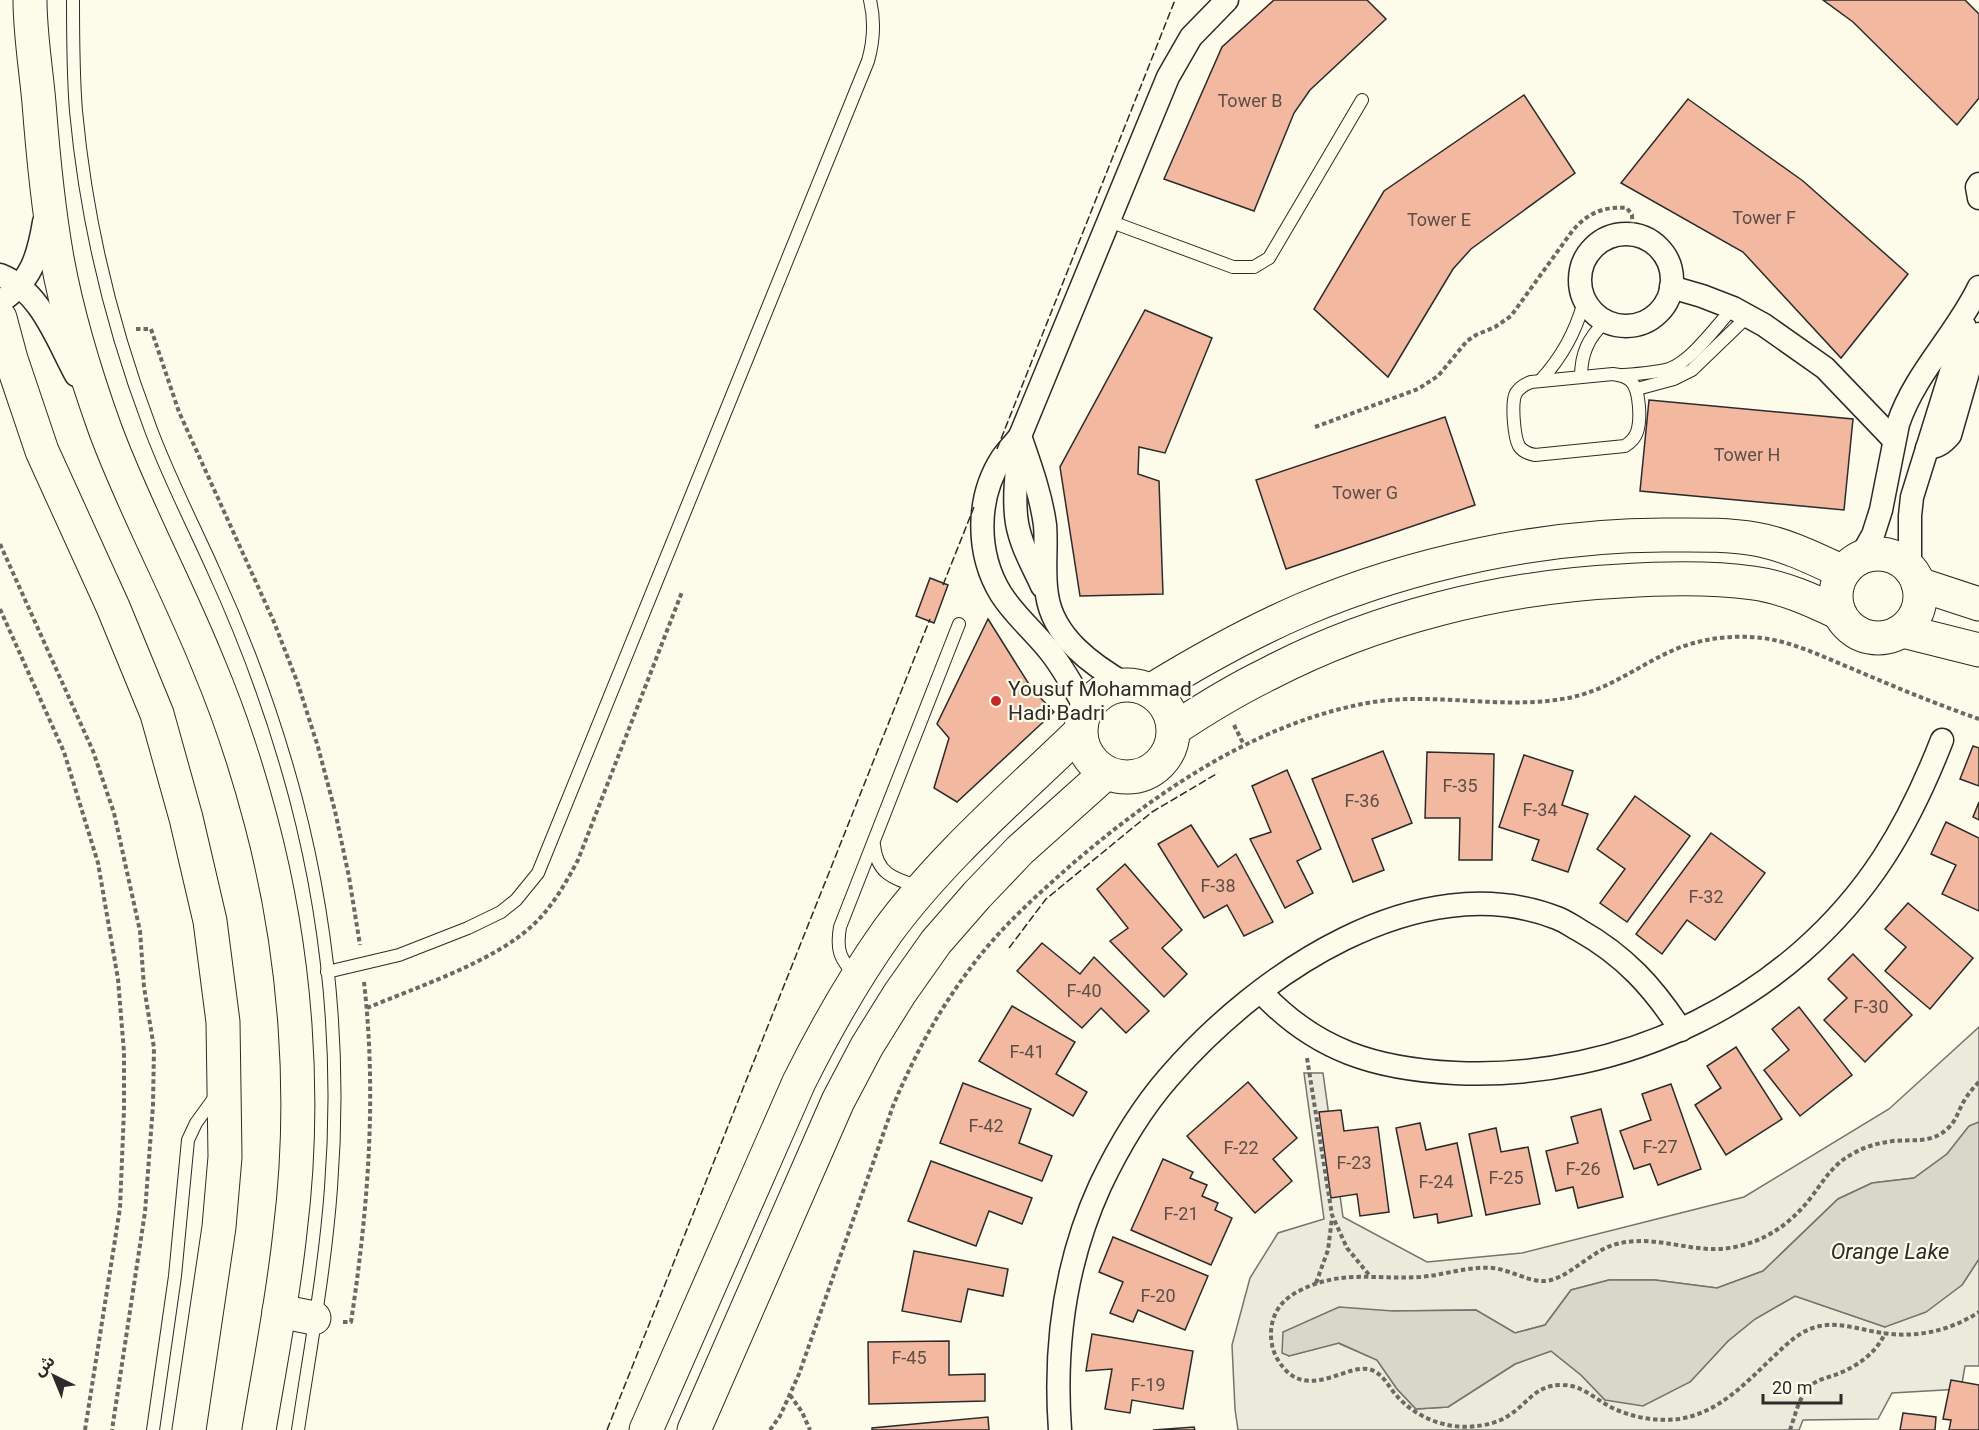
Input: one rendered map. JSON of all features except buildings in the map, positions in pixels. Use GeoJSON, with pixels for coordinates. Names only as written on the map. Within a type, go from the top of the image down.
{"type":"FeatureCollection","features":[{"type":"Feature","properties":{"kind":"street"},"geometry":{"type":"LineString","coordinates":[[30,0],[48,199],[57,261],[77,341],[104,427],[137,510],[210,666],[238,743],[261,822],[279,902],[291,984],[297,1089],[297,1148],[291,1230],[259,1430]]}},
{"type":"Feature","properties":{"kind":"street"},"geometry":{"type":"LineString","coordinates":[[1020,436],[1041,502],[1045,526],[1047,594],[1050,610],[1067,639],[1092,663],[1167,707],[1174,729],[1173,741],[1168,752],[1152,770],[1142,776],[1117,777],[1106,773],[1095,766],[1087,756],[1082,745],[1083,720],[1050,652],[1002,594],[987,560],[983,531],[985,499],[1002,459],[1020,436],[1178,57],[1191,37],[1227,0]]}},
{"type":"Feature","properties":{"kind":"street"},"geometry":{"type":"LineString","coordinates":[[1979,184],[1979,198]]}},
{"type":"Feature","properties":{"kind":"street"},"geometry":{"type":"LineString","coordinates":[[0,302],[10,280],[33,267],[39,250],[48,199]]}},
{"type":"Feature","properties":{"kind":"street"},"geometry":{"type":"LineString","coordinates":[[1618,234],[1633,234],[1659,247],[1667,258],[1672,273],[1671,287],[1663,307],[1647,321],[1633,326],[1618,326],[1605,322],[1584,302],[1580,288],[1580,273],[1584,260],[1604,239],[1618,234]]}},
{"type":"Feature","properties":{"kind":"street"},"geometry":{"type":"LineString","coordinates":[[10,280],[31,297],[40,310],[104,427]]}},
{"type":"Feature","properties":{"kind":"street"},"geometry":{"type":"LineString","coordinates":[[1671,287],[1702,296],[1740,312],[1825,368],[1894,440]]}},
{"type":"Feature","properties":{"kind":"street"},"geometry":{"type":"LineString","coordinates":[[1978,289],[1935,418],[1912,497],[1910,516],[1914,576],[1920,597],[1918,609],[1912,621],[1903,631],[1892,637],[1880,639],[1867,637],[1855,632],[1839,613],[1836,599],[1837,585],[1877,523],[1903,408],[1918,380],[1949,337],[1978,289]]}},
{"type":"Feature","properties":{"kind":"street"},"geometry":{"type":"LineString","coordinates":[[0,318],[11,359],[42,451],[113,607],[157,714],[186,818],[210,921],[223,1022],[225,1156],[219,1227],[189,1430]]}},
{"type":"Feature","properties":{"kind":"street"},"geometry":{"type":"LineString","coordinates":[[1927,448],[1936,447],[1950,435],[1979,334]]}},
{"type":"Feature","properties":{"kind":"street"},"geometry":{"type":"LineString","coordinates":[[1862,407],[1903,408],[1935,418]]}},
{"type":"Feature","properties":{"kind":"street"},"geometry":{"type":"LineString","coordinates":[[0,409],[20,426],[42,451]]}},
{"type":"Feature","properties":{"kind":"street"},"geometry":{"type":"LineString","coordinates":[[1020,436],[1017,524],[1023,543],[1047,594]]}},
{"type":"Feature","properties":{"kind":"street"},"geometry":{"type":"LineString","coordinates":[[646,1430],[799,1082],[826,1028],[856,977],[888,931],[923,888],[1083,720],[1094,699],[1103,691],[1114,687],[1138,688],[1314,606],[1412,572],[1525,548],[1582,539],[1640,535],[1698,535],[1755,539],[1804,554],[1852,565],[1871,555],[1892,556],[1914,576],[1979,604]]}},
{"type":"Feature","properties":{"kind":"street"},"geometry":{"type":"LineString","coordinates":[[987,560],[1023,543]]}},
{"type":"Feature","properties":{"kind":"street"},"geometry":{"type":"LineString","coordinates":[[1174,729],[1221,699],[1269,673],[1341,642],[1425,613],[1479,599],[1533,589],[1588,582],[1644,579],[1699,579],[1754,583],[1805,597],[1839,613]]}},
{"type":"Feature","properties":{"kind":"street"},"geometry":{"type":"LineString","coordinates":[[1903,631],[1979,650]]}},
{"type":"Feature","properties":{"kind":"street"},"geometry":{"type":"LineString","coordinates":[[1261,992],[1302,1030],[1342,1052],[1386,1065],[1478,1074],[1525,1072],[1583,1063],[1617,1054],[1681,1030],[1722,1010],[1795,958],[1842,911],[1883,859],[1926,781],[1942,740]]}},
{"type":"Feature","properties":{"kind":"street"},"geometry":{"type":"LineString","coordinates":[[694,1430],[838,1101],[867,1046],[894,1002],[936,942],[977,895],[1020,850],[1106,773]]}},
{"type":"Feature","properties":{"kind":"street"},"geometry":{"type":"LineString","coordinates":[[1060,1430],[1057,1393],[1064,1308],[1078,1246],[1100,1186],[1119,1149],[1168,1078],[1196,1047],[1261,992],[1313,956],[1370,928],[1400,917],[1430,910],[1462,905],[1493,904],[1527,908],[1559,918],[1616,954],[1641,976],[1681,1030]]}},
{"type":"Feature","properties":{"kind":"street"},"geometry":{"type":"LineString","coordinates":[[279,1311],[314,1318]]}},
{"type":"Feature","properties":{"kind":"lane"},"geometry":{"type":"LineString","coordinates":[[73,0],[76,110],[83,166],[92,221],[118,329],[154,436],[237,624],[279,740],[310,860],[327,972],[334,1056],[334,1121],[330,1198],[298,1430]]}},
{"type":"Feature","properties":{"kind":"lane"},"geometry":{"type":"LineString","coordinates":[[327,972],[399,954],[468,928],[501,912],[516,900],[537,873],[868,62],[873,44],[874,25],[870,0]]}},
{"type":"Feature","properties":{"kind":"lane"},"geometry":{"type":"LineString","coordinates":[[1109,220],[1233,267],[1254,267],[1269,258],[1362,100]]}},
{"type":"Feature","properties":{"kind":"lane"},"geometry":{"type":"LineString","coordinates":[[1540,381],[1563,352],[1576,328],[1584,302]]}},
{"type":"Feature","properties":{"kind":"lane"},"geometry":{"type":"LineString","coordinates":[[1623,375],[1636,389],[1637,433],[1625,446],[1535,455],[1529,454],[1518,445],[1514,399],[1517,391],[1524,385],[1540,381],[1623,375],[1672,368],[1681,363],[1740,312]]}},
{"type":"Feature","properties":{"kind":"lane"},"geometry":{"type":"LineString","coordinates":[[1636,389],[1674,379],[1692,370],[1740,312]]}},
{"type":"Feature","properties":{"kind":"lane"},"geometry":{"type":"LineString","coordinates":[[1581,377],[1581,364],[1588,341],[1605,322]]}},
{"type":"Feature","properties":{"kind":"lane"},"geometry":{"type":"LineString","coordinates":[[856,977],[842,960],[838,940],[840,927],[959,624]]}},
{"type":"Feature","properties":{"kind":"lane"},"geometry":{"type":"LineString","coordinates":[[873,845],[878,863],[884,871],[923,888]]}},
{"type":"Feature","properties":{"kind":"lane"},"geometry":{"type":"LineString","coordinates":[[153,1430],[175,1276],[188,1140],[206,1107],[225,1084]]}},
{"type":"Feature","properties":{"kind":"path"},"geometry":{"type":"LineString","coordinates":[[1315,428],[1418,389],[1438,376],[1467,341],[1476,334],[1495,327],[1510,316],[1573,230],[1581,220],[1593,212],[1605,208],[1627,208],[1632,215],[1633,234]]}},
{"type":"Feature","properties":{"kind":"path"},"geometry":{"type":"LineString","coordinates":[[0,544],[93,751],[114,813],[140,931],[144,987],[154,1048],[153,1105],[145,1212],[112,1430]]}},
{"type":"Feature","properties":{"kind":"path"},"geometry":{"type":"LineString","coordinates":[[0,609],[64,752],[98,863],[118,979],[124,1052],[120,1208],[85,1430]]}},
{"type":"Feature","properties":{"kind":"path"},"geometry":{"type":"LineString","coordinates":[[771,1430],[790,1395],[807,1353],[893,1106],[909,1069],[949,998],[999,933],[1059,876],[1160,797],[1232,751],[1296,723],[1364,703],[1400,700],[1520,704],[1573,697],[1624,678],[1668,653],[1690,644],[1736,636],[1783,642],[1979,719]]}},
{"type":"Feature","properties":{"kind":"path"},"geometry":{"type":"LineString","coordinates":[[1302,1030],[1332,1215],[1347,1248],[1370,1276]]}},
{"type":"Feature","properties":{"kind":"path"},"geometry":{"type":"LineString","coordinates":[[1979,1082],[1969,1093],[1958,1116],[1947,1129],[1933,1139],[1877,1143],[1857,1151],[1839,1162],[1824,1177],[1797,1214],[1779,1230],[1757,1241],[1733,1248],[1717,1249],[1650,1240],[1630,1241],[1592,1254],[1563,1276],[1545,1281],[1536,1281],[1513,1272],[1474,1268],[1425,1277],[1345,1276],[1316,1283],[1290,1296],[1280,1306],[1273,1319],[1271,1333],[1272,1347],[1278,1360],[1287,1371],[1299,1378],[1312,1381],[1326,1380],[1362,1367],[1373,1370],[1383,1377],[1398,1398],[1420,1415],[1448,1426],[1464,1427],[1495,1422],[1509,1416],[1532,1394],[1546,1387],[1562,1384],[1578,1388],[1611,1408],[1633,1416],[1656,1420],[1679,1419],[1701,1413],[1722,1402],[1741,1388],[1790,1341],[1812,1328],[1838,1325],[1885,1334],[1921,1334],[1944,1329],[1965,1321],[1979,1312]]}},
{"type":"Feature","properties":{"kind":"path"},"geometry":{"type":"LineString","coordinates":[[1316,1283],[1328,1250],[1332,1215]]}},
{"type":"Feature","properties":{"kind":"path"},"geometry":{"type":"LineString","coordinates":[[1790,1430],[1801,1399],[1810,1386],[1863,1361],[1876,1349],[1885,1334]]}},
{"type":"Feature","properties":{"kind":"path"},"geometry":{"type":"LineString","coordinates":[[790,1395],[802,1412],[810,1430]]}},
{"type":"Feature","properties":{"kind":"shaded area"},"geometry":{"type":"Polygon","coordinates":[[[1979,1027],[1979,1122],[1969,1126],[1947,1154],[1914,1178],[1872,1183],[1838,1199],[1763,1271],[1717,1288],[1655,1280],[1609,1280],[1571,1290],[1545,1325],[1515,1333],[1476,1310],[1393,1311],[1288,1356],[1338,1343],[1377,1360],[1397,1389],[1416,1409],[1448,1407],[1515,1364],[1551,1351],[1581,1375],[1605,1400],[1690,1382],[1728,1341],[1755,1319],[1795,1296],[1885,1327],[1962,1285],[1979,1259],[1979,1366],[1965,1366],[1961,1389],[1892,1393],[1878,1419],[1803,1420],[1799,1430],[1238,1430],[1232,1345],[1250,1278],[1278,1233],[1324,1219],[1304,1073],[1323,1073],[1343,1217],[1427,1262],[1522,1253],[1744,1197],[1889,1109],[1979,1027]]]}},
{"type":"Feature","properties":{"kind":"water","name":"Orange Lake"},"geometry":{"type":"Polygon","coordinates":[[[1979,1122],[1979,1259],[1962,1285],[1926,1312],[1885,1327],[1795,1296],[1755,1319],[1728,1341],[1690,1382],[1643,1406],[1605,1400],[1581,1375],[1551,1351],[1515,1364],[1448,1407],[1416,1409],[1397,1389],[1377,1360],[1339,1343],[1289,1356],[1282,1353],[1283,1332],[1339,1307],[1393,1311],[1476,1310],[1515,1333],[1545,1325],[1571,1290],[1609,1280],[1655,1280],[1717,1288],[1763,1271],[1838,1199],[1872,1183],[1914,1178],[1947,1154],[1969,1126],[1979,1122]]]}},
{"type":"Feature","properties":{"kind":"fence"},"geometry":{"type":"LineString","coordinates":[[997,449],[1175,0]]}},
{"type":"Feature","properties":{"kind":"fence"},"geometry":{"type":"LineString","coordinates":[[943,585],[974,507]]}},
{"type":"Feature","properties":{"kind":"fence"},"geometry":{"type":"LineString","coordinates":[[607,1430],[930,619]]}},
{"type":"Feature","properties":{"kind":"fence"},"geometry":{"type":"LineString","coordinates":[[1009,948],[1046,899],[1152,812],[1218,773]]}},
{"type":"Feature","properties":{"kind":"place","name":"Yousuf Mohammad Hadi Badri"},"geometry":{"type":"Point","coordinates":[996,701]}}]}
